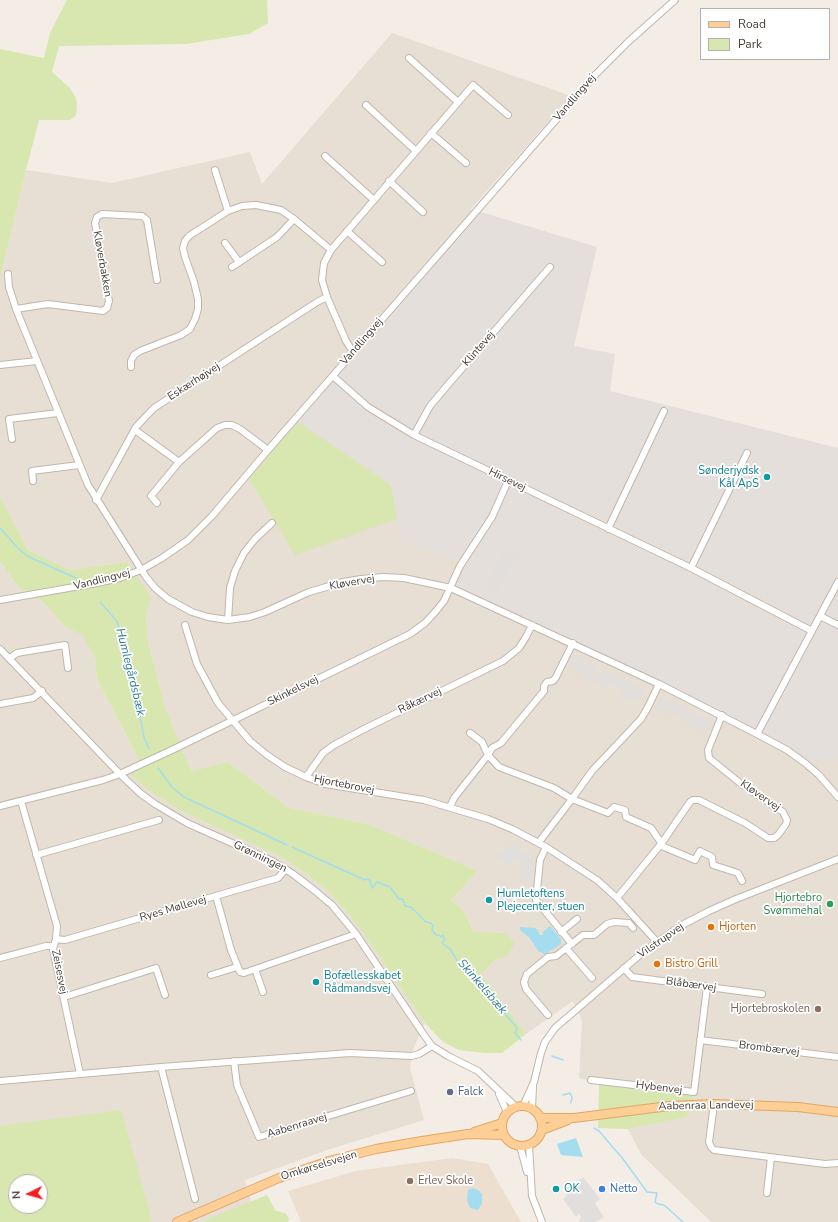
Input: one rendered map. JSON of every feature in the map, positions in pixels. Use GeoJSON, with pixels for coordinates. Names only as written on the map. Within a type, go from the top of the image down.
{"type":"FeatureCollection","features":[{"type":"Feature","properties":{"kind":"main road","name":"Aabenraa Landevej"},"geometry":{"type":"LineString","coordinates":[[540,1118],[574,1118],[662,1106],[714,1104],[798,1107],[838,1112]]}},
{"type":"Feature","properties":{"kind":"main road"},"geometry":{"type":"LineString","coordinates":[[519,1106],[532,1109],[540,1118],[542,1130],[536,1141],[529,1145],[520,1146],[510,1143],[503,1135],[502,1123],[507,1112],[519,1106]]}},
{"type":"Feature","properties":{"kind":"main road","name":"Aabenraa Landevej"},"geometry":{"type":"LineString","coordinates":[[542,1130],[574,1118]]}},
{"type":"Feature","properties":{"kind":"main road","name":"Omkørselsvejen"},"geometry":{"type":"LineString","coordinates":[[177,1222],[279,1178],[329,1161],[376,1149],[468,1134],[502,1123]]}},
{"type":"Feature","properties":{"kind":"main road","name":"Omkørselsvejen"},"geometry":{"type":"LineString","coordinates":[[468,1134],[503,1135]]}},
{"type":"Feature","properties":{"kind":"street","name":"Vandlingvej"},"geometry":{"type":"LineString","coordinates":[[0,600],[120,578],[141,570],[188,540],[212,516],[596,74],[628,42],[675,0]]}},
{"type":"Feature","properties":{"kind":"street"},"geometry":{"type":"LineString","coordinates":[[409,58],[458,102]]}},
{"type":"Feature","properties":{"kind":"street"},"geometry":{"type":"LineString","coordinates":[[353,352],[346,341],[327,297],[322,280],[324,263],[331,250],[473,85],[508,115]]}},
{"type":"Feature","properties":{"kind":"street"},"geometry":{"type":"LineString","coordinates":[[366,105],[416,150]]}},
{"type":"Feature","properties":{"kind":"street"},"geometry":{"type":"LineString","coordinates":[[431,133],[466,163]]}},
{"type":"Feature","properties":{"kind":"street"},"geometry":{"type":"LineString","coordinates":[[325,156],[374,200]]}},
{"type":"Feature","properties":{"kind":"street"},"geometry":{"type":"LineString","coordinates":[[215,170],[228,211]]}},
{"type":"Feature","properties":{"kind":"street"},"geometry":{"type":"LineString","coordinates":[[389,181],[423,212]]}},
{"type":"Feature","properties":{"kind":"street"},"geometry":{"type":"LineString","coordinates":[[131,366],[131,361],[134,355],[140,351],[181,335],[190,329],[196,319],[198,299],[194,282],[185,257],[183,248],[185,241],[190,236],[228,211],[242,206],[256,205],[281,210],[331,250]]}},
{"type":"Feature","properties":{"kind":"street","name":"Kløverbakken"},"geometry":{"type":"LineString","coordinates":[[16,309],[48,304],[103,311],[107,308],[109,301],[95,223],[97,218],[102,214],[142,216],[147,220],[157,280]]}},
{"type":"Feature","properties":{"kind":"street"},"geometry":{"type":"LineString","coordinates":[[232,267],[277,237],[294,219]]}},
{"type":"Feature","properties":{"kind":"street"},"geometry":{"type":"LineString","coordinates":[[348,231],[382,262]]}},
{"type":"Feature","properties":{"kind":"street"},"geometry":{"type":"LineString","coordinates":[[225,243],[239,262]]}},
{"type":"Feature","properties":{"kind":"street","name":"Klintevej"},"geometry":{"type":"LineString","coordinates":[[414,435],[430,406],[550,267]]}},
{"type":"Feature","properties":{"kind":"street","name":"Kløvervej"},"geometry":{"type":"LineString","coordinates":[[8,274],[9,287],[16,309],[88,485],[141,570],[155,588],[174,603],[192,612],[208,617],[228,620],[250,617],[265,612],[309,592],[343,582],[361,579],[383,577],[404,578],[451,588],[573,643],[722,715],[787,750],[819,775],[838,796]]}},
{"type":"Feature","properties":{"kind":"street","name":"Eskærhøjvej"},"geometry":{"type":"LineString","coordinates":[[96,500],[135,430],[154,408],[327,297]]}},
{"type":"Feature","properties":{"kind":"street"},"geometry":{"type":"LineString","coordinates":[[0,365],[37,361]]}},
{"type":"Feature","properties":{"kind":"street","name":"Hirsevej"},"geometry":{"type":"LineString","coordinates":[[333,376],[368,407],[414,435],[691,568],[812,631]]}},
{"type":"Feature","properties":{"kind":"street"},"geometry":{"type":"LineString","coordinates":[[608,529],[664,411]]}},
{"type":"Feature","properties":{"kind":"street"},"geometry":{"type":"LineString","coordinates":[[12,439],[9,419],[58,413]]}},
{"type":"Feature","properties":{"kind":"street"},"geometry":{"type":"LineString","coordinates":[[157,503],[151,496],[179,462],[217,428],[225,425],[232,425],[240,429],[268,450]]}},
{"type":"Feature","properties":{"kind":"street"},"geometry":{"type":"LineString","coordinates":[[135,430],[179,462]]}},
{"type":"Feature","properties":{"kind":"street"},"geometry":{"type":"LineString","coordinates":[[691,568],[747,453]]}},
{"type":"Feature","properties":{"kind":"street"},"geometry":{"type":"LineString","coordinates":[[33,481],[32,471],[79,465]]}},
{"type":"Feature","properties":{"kind":"street","name":"Skinkelsvej"},"geometry":{"type":"LineString","coordinates":[[0,806],[103,780],[120,774],[410,634],[425,623],[444,601],[460,566],[492,516],[508,481]]}},
{"type":"Feature","properties":{"kind":"street"},"geometry":{"type":"LineString","coordinates":[[228,620],[230,588],[235,571],[244,553],[255,539],[272,523]]}},
{"type":"Feature","properties":{"kind":"street"},"geometry":{"type":"LineString","coordinates":[[757,734],[838,582]]}},
{"type":"Feature","properties":{"kind":"street"},"geometry":{"type":"LineString","coordinates":[[820,616],[838,626]]}},
{"type":"Feature","properties":{"kind":"street","name":"Hjortebrovej"},"geometry":{"type":"LineString","coordinates":[[185,625],[197,664],[218,703],[250,741],[267,755],[285,767],[325,784],[424,800],[488,819],[512,829],[546,846],[597,880],[617,898],[658,942]]}},
{"type":"Feature","properties":{"kind":"street","name":"Råkærvej"},"geometry":{"type":"LineString","coordinates":[[306,777],[323,753],[334,745],[503,661],[518,648],[532,625]]}},
{"type":"Feature","properties":{"kind":"street"},"geometry":{"type":"LineString","coordinates":[[450,807],[454,798],[488,756],[492,748],[501,743],[544,691],[544,686],[547,682],[553,681],[556,677],[573,643]]}},
{"type":"Feature","properties":{"kind":"street"},"geometry":{"type":"LineString","coordinates":[[10,658],[17,653],[65,645],[68,668]]}},
{"type":"Feature","properties":{"kind":"street","name":"Grønningen"},"geometry":{"type":"LineString","coordinates":[[0,650],[10,658],[120,774],[140,793],[177,818],[272,861],[286,869],[332,905],[356,934],[432,1046],[478,1071],[519,1106]]}},
{"type":"Feature","properties":{"kind":"street"},"geometry":{"type":"LineString","coordinates":[[539,842],[592,771],[641,719],[658,684]]}},
{"type":"Feature","properties":{"kind":"street"},"geometry":{"type":"LineString","coordinates":[[0,704],[33,698],[42,691]]}},
{"type":"Feature","properties":{"kind":"street","name":"Kløvervej"},"geometry":{"type":"LineString","coordinates":[[661,844],[690,802],[693,800],[699,800],[746,823],[768,838],[778,836],[788,820],[783,812],[740,783],[709,758],[708,750],[722,715]]}},
{"type":"Feature","properties":{"kind":"street"},"geometry":{"type":"LineString","coordinates":[[470,733],[482,742],[488,756],[499,767],[554,788],[572,799],[608,813],[614,807],[624,810],[626,817],[651,828],[664,847],[695,860],[700,851],[712,857],[713,865],[738,873],[742,881]]}},
{"type":"Feature","properties":{"kind":"street","name":"Zeisesvej"},"geometry":{"type":"LineString","coordinates":[[21,801],[57,926],[56,939],[53,946],[80,1074]]}},
{"type":"Feature","properties":{"kind":"street"},"geometry":{"type":"LineString","coordinates":[[36,855],[159,820]]}},
{"type":"Feature","properties":{"kind":"street"},"geometry":{"type":"LineString","coordinates":[[617,898],[661,844]]}},
{"type":"Feature","properties":{"kind":"street"},"geometry":{"type":"LineString","coordinates":[[546,846],[540,860],[536,900],[562,932],[569,946],[592,978]]}},
{"type":"Feature","properties":{"kind":"street","name":"Vilstrupvej"},"geometry":{"type":"LineString","coordinates":[[532,1109],[534,1082],[541,1052],[545,1042],[555,1028],[624,968],[682,925],[736,898],[838,859]]}},
{"type":"Feature","properties":{"kind":"street"},"geometry":{"type":"LineString","coordinates":[[738,873],[741,866]]}},
{"type":"Feature","properties":{"kind":"street","name":"Ryes Møllevej"},"geometry":{"type":"LineString","coordinates":[[56,939],[65,940],[278,878],[286,869]]}},
{"type":"Feature","properties":{"kind":"street"},"geometry":{"type":"LineString","coordinates":[[216,896],[237,967],[240,972],[244,973],[356,934]]}},
{"type":"Feature","properties":{"kind":"street"},"geometry":{"type":"LineString","coordinates":[[562,932],[577,919]]}},
{"type":"Feature","properties":{"kind":"street"},"geometry":{"type":"LineString","coordinates":[[548,1015],[526,989],[524,982],[527,974],[548,956],[556,956],[583,935],[594,935],[608,924],[614,922],[629,923],[633,928]]}},
{"type":"Feature","properties":{"kind":"street"},"geometry":{"type":"LineString","coordinates":[[0,958],[46,946],[53,946]]}},
{"type":"Feature","properties":{"kind":"street"},"geometry":{"type":"LineString","coordinates":[[211,975],[237,967]]}},
{"type":"Feature","properties":{"kind":"street"},"geometry":{"type":"LineString","coordinates":[[64,997],[156,968],[165,995]]}},
{"type":"Feature","properties":{"kind":"street","name":"Blåbærvej"},"geometry":{"type":"LineString","coordinates":[[624,968],[632,977],[762,994]]}},
{"type":"Feature","properties":{"kind":"street"},"geometry":{"type":"LineString","coordinates":[[255,969],[263,992]]}},
{"type":"Feature","properties":{"kind":"street","name":"Hybenvej"},"geometry":{"type":"LineString","coordinates":[[591,1080],[694,1092],[707,987]]}},
{"type":"Feature","properties":{"kind":"street","name":"Brombærvej"},"geometry":{"type":"LineString","coordinates":[[700,1040],[838,1057]]}},
{"type":"Feature","properties":{"kind":"street"},"geometry":{"type":"LineString","coordinates":[[0,1081],[234,1061],[350,1053],[412,1056],[419,1054],[432,1046]]}},
{"type":"Feature","properties":{"kind":"street","name":"Aabenraavej"},"geometry":{"type":"LineString","coordinates":[[234,1061],[236,1085],[259,1137],[411,1091]]}},
{"type":"Feature","properties":{"kind":"street"},"geometry":{"type":"LineString","coordinates":[[161,1067],[196,1199]]}},
{"type":"Feature","properties":{"kind":"street","name":"Vilstrupvej"},"geometry":{"type":"LineString","coordinates":[[519,1106],[534,1082]]}},
{"type":"Feature","properties":{"kind":"street","name":"Grønningen"},"geometry":{"type":"LineString","coordinates":[[496,1087],[507,1112]]}},
{"type":"Feature","properties":{"kind":"street"},"geometry":{"type":"LineString","coordinates":[[714,1104],[709,1142],[714,1150],[825,1164],[838,1163]]}},
{"type":"Feature","properties":{"kind":"street"},"geometry":{"type":"LineString","coordinates":[[529,1145],[532,1196],[542,1222]]}},
{"type":"Feature","properties":{"kind":"street"},"geometry":{"type":"LineString","coordinates":[[520,1146],[530,1182]]}},
{"type":"Feature","properties":{"kind":"street"},"geometry":{"type":"LineString","coordinates":[[767,1193],[771,1157]]}},
{"type":"Feature","properties":{"kind":"shaded area"},"geometry":{"type":"Polygon","coordinates":[[[392,33],[571,96],[470,210],[295,414],[391,485],[401,539],[460,560],[818,764],[838,757],[838,1222],[711,1222],[641,1154],[628,1129],[686,1117],[599,1084],[579,1078],[582,1021],[573,1001],[526,1034],[481,974],[496,959],[505,933],[473,931],[464,912],[451,900],[478,871],[368,824],[289,808],[228,762],[191,771],[165,707],[148,642],[146,616],[150,597],[127,562],[70,570],[28,550],[0,496],[0,279],[26,170],[112,183],[250,152],[262,184],[392,33]]]}},
{"type":"Feature","properties":{"kind":"shaded area"},"geometry":{"type":"Polygon","coordinates":[[[470,210],[597,247],[574,346],[615,354],[610,391],[838,448],[838,757],[818,765],[453,589],[460,560],[400,539],[391,485],[298,422],[295,414],[470,210]]]}},
{"type":"Feature","properties":{"kind":"shaded area"},"geometry":{"type":"Polygon","coordinates":[[[502,549],[516,555],[498,593],[485,586],[502,549]]]}},
{"type":"Feature","properties":{"kind":"shaded area"},"geometry":{"type":"Polygon","coordinates":[[[0,561],[19,588],[42,601],[63,625],[82,634],[95,657],[97,679],[139,760],[150,791],[181,811],[283,858],[307,874],[332,895],[357,924],[425,1023],[413,1049],[410,1068],[424,1120],[327,1150],[245,1180],[257,1222],[0,1222],[0,561]]]}},
{"type":"Feature","properties":{"kind":"shaded area"},"geometry":{"type":"Polygon","coordinates":[[[575,655],[588,661],[588,663],[597,668],[590,680],[581,676],[582,674],[569,667],[575,655]]]}},
{"type":"Feature","properties":{"kind":"shaded area"},"geometry":{"type":"Polygon","coordinates":[[[603,670],[645,689],[639,702],[621,695],[623,690],[612,685],[607,684],[606,687],[594,682],[599,673],[601,674],[603,670]]]}},
{"type":"Feature","properties":{"kind":"shaded area"},"geometry":{"type":"Polygon","coordinates":[[[660,697],[687,708],[685,711],[691,714],[693,711],[712,722],[706,735],[698,731],[700,727],[697,726],[695,728],[684,723],[686,719],[669,711],[667,715],[654,709],[660,697]]]}},
{"type":"Feature","properties":{"kind":"shaded area"},"geometry":{"type":"Polygon","coordinates":[[[513,843],[520,850],[533,855],[532,880],[525,881],[520,875],[521,862],[516,858],[507,866],[496,857],[513,843]]]}},
{"type":"Feature","properties":{"kind":"shaded area","name":"Erlev Skole"},"geometry":{"type":"Polygon","coordinates":[[[452,1158],[488,1164],[521,1222],[301,1222],[288,1191],[356,1171],[452,1158]]]}},
{"type":"Feature","properties":{"kind":"shaded area"},"geometry":{"type":"Polygon","coordinates":[[[583,1177],[600,1199],[595,1203],[604,1217],[596,1222],[579,1222],[581,1216],[579,1214],[576,1217],[563,1199],[566,1196],[567,1188],[583,1177]]]}},
{"type":"Feature","properties":{"kind":"green space"},"geometry":{"type":"Polygon","coordinates":[[[67,0],[267,0],[268,23],[249,34],[186,44],[59,46],[52,72],[70,88],[76,98],[76,115],[70,120],[39,120],[0,279],[0,49],[44,58],[50,33],[67,0]]]}},
{"type":"Feature","properties":{"kind":"green space"},"geometry":{"type":"Polygon","coordinates":[[[298,422],[391,485],[397,519],[295,555],[249,479],[298,422]]]}},
{"type":"Feature","properties":{"kind":"green space"},"geometry":{"type":"Polygon","coordinates":[[[0,496],[28,550],[70,570],[127,562],[151,597],[146,616],[148,642],[165,707],[191,771],[228,762],[289,808],[368,824],[478,871],[451,900],[464,912],[473,931],[505,933],[515,943],[506,957],[496,959],[481,974],[526,1034],[502,1053],[484,1053],[459,1050],[443,1042],[425,1023],[357,924],[332,895],[307,874],[283,858],[181,811],[150,791],[131,775],[139,760],[97,679],[95,657],[82,635],[63,625],[42,601],[19,588],[0,561],[0,496]]]}},
{"type":"Feature","properties":{"kind":"green space"},"geometry":{"type":"Polygon","coordinates":[[[599,1084],[694,1095],[687,1117],[628,1129],[598,1128],[599,1084]]]}},
{"type":"Feature","properties":{"kind":"green space"},"geometry":{"type":"Polygon","coordinates":[[[121,1110],[152,1221],[0,1222],[0,1126],[121,1110]]]}},
{"type":"Feature","properties":{"kind":"green space"},"geometry":{"type":"Polygon","coordinates":[[[267,1195],[276,1211],[285,1213],[289,1218],[288,1222],[200,1222],[267,1195]]]}},
{"type":"Feature","properties":{"kind":"water"},"geometry":{"type":"Polygon","coordinates":[[[550,926],[561,939],[561,944],[545,954],[538,951],[530,938],[520,930],[520,927],[535,928],[539,932],[539,935],[543,935],[543,932],[550,926]]]}},
{"type":"Feature","properties":{"kind":"water"},"geometry":{"type":"Polygon","coordinates":[[[576,1138],[583,1157],[561,1155],[557,1144],[576,1138]]]}},
{"type":"Feature","properties":{"kind":"water"},"geometry":{"type":"Polygon","coordinates":[[[473,1188],[482,1194],[482,1203],[478,1210],[470,1208],[467,1200],[468,1190],[473,1188]]]}},
{"type":"Feature","properties":{"kind":"waterway","name":"Humlegårdsbæk"},"geometry":{"type":"LineString","coordinates":[[0,528],[27,556],[76,578]]}},
{"type":"Feature","properties":{"kind":"waterway","name":"Humlegårdsbæk"},"geometry":{"type":"LineString","coordinates":[[100,602],[116,620],[123,637],[128,665],[138,698],[144,737],[149,749]]}},
{"type":"Feature","properties":{"kind":"waterway","name":"Humlegårdsbæk"},"geometry":{"type":"LineString","coordinates":[[158,768],[172,787],[184,797],[287,845]]}},
{"type":"Feature","properties":{"kind":"waterway","name":"Skinkelsbæk"},"geometry":{"type":"LineString","coordinates":[[292,847],[365,880],[370,880],[372,888],[377,882],[390,887],[399,899],[403,899],[405,906],[411,907],[426,922],[433,925],[432,930],[436,935],[441,937],[443,935],[445,940],[442,943],[450,949],[460,965],[479,983],[517,1028],[515,1033],[521,1040]]}},
{"type":"Feature","properties":{"kind":"waterway","name":"Skinkelsbæk"},"geometry":{"type":"LineString","coordinates":[[552,1056],[563,1060]]}},
{"type":"Feature","properties":{"kind":"waterway","name":"Skinkelsbæk"},"geometry":{"type":"LineString","coordinates":[[563,1095],[570,1093],[572,1097],[571,1103]]}},
{"type":"Feature","properties":{"kind":"waterway","name":"Skinkelsbæk"},"geometry":{"type":"LineString","coordinates":[[594,1128],[599,1131],[623,1159],[647,1192],[657,1193],[655,1202],[664,1205],[683,1222]]}},
{"type":"Feature","properties":{"kind":"place","name":"Sønderjydsk Kål ApS"},"geometry":{"type":"Point","coordinates":[767,477]}},
{"type":"Feature","properties":{"kind":"place","name":"Humletoftens Plejecenter, stuen"},"geometry":{"type":"Point","coordinates":[489,900]}},
{"type":"Feature","properties":{"kind":"place","name":"Hjortebro Svømmehal"},"geometry":{"type":"Point","coordinates":[830,904]}},
{"type":"Feature","properties":{"kind":"place","name":"Hjorten"},"geometry":{"type":"Point","coordinates":[711,927]}},
{"type":"Feature","properties":{"kind":"place","name":"Bistro Grill"},"geometry":{"type":"Point","coordinates":[657,964]}},
{"type":"Feature","properties":{"kind":"place","name":"Bofællesskabet Rådmandsvej"},"geometry":{"type":"Point","coordinates":[316,982]}},
{"type":"Feature","properties":{"kind":"place","name":"Hjortebroskolen"},"geometry":{"type":"Point","coordinates":[818,1009]}},
{"type":"Feature","properties":{"kind":"place","name":"Falck"},"geometry":{"type":"Point","coordinates":[450,1092]}},
{"type":"Feature","properties":{"kind":"place","name":"Erlev Skole"},"geometry":{"type":"Point","coordinates":[410,1181]}},
{"type":"Feature","properties":{"kind":"place","name":"OK"},"geometry":{"type":"Point","coordinates":[556,1189]}},
{"type":"Feature","properties":{"kind":"place","name":"Netto"},"geometry":{"type":"Point","coordinates":[602,1189]}}]}
